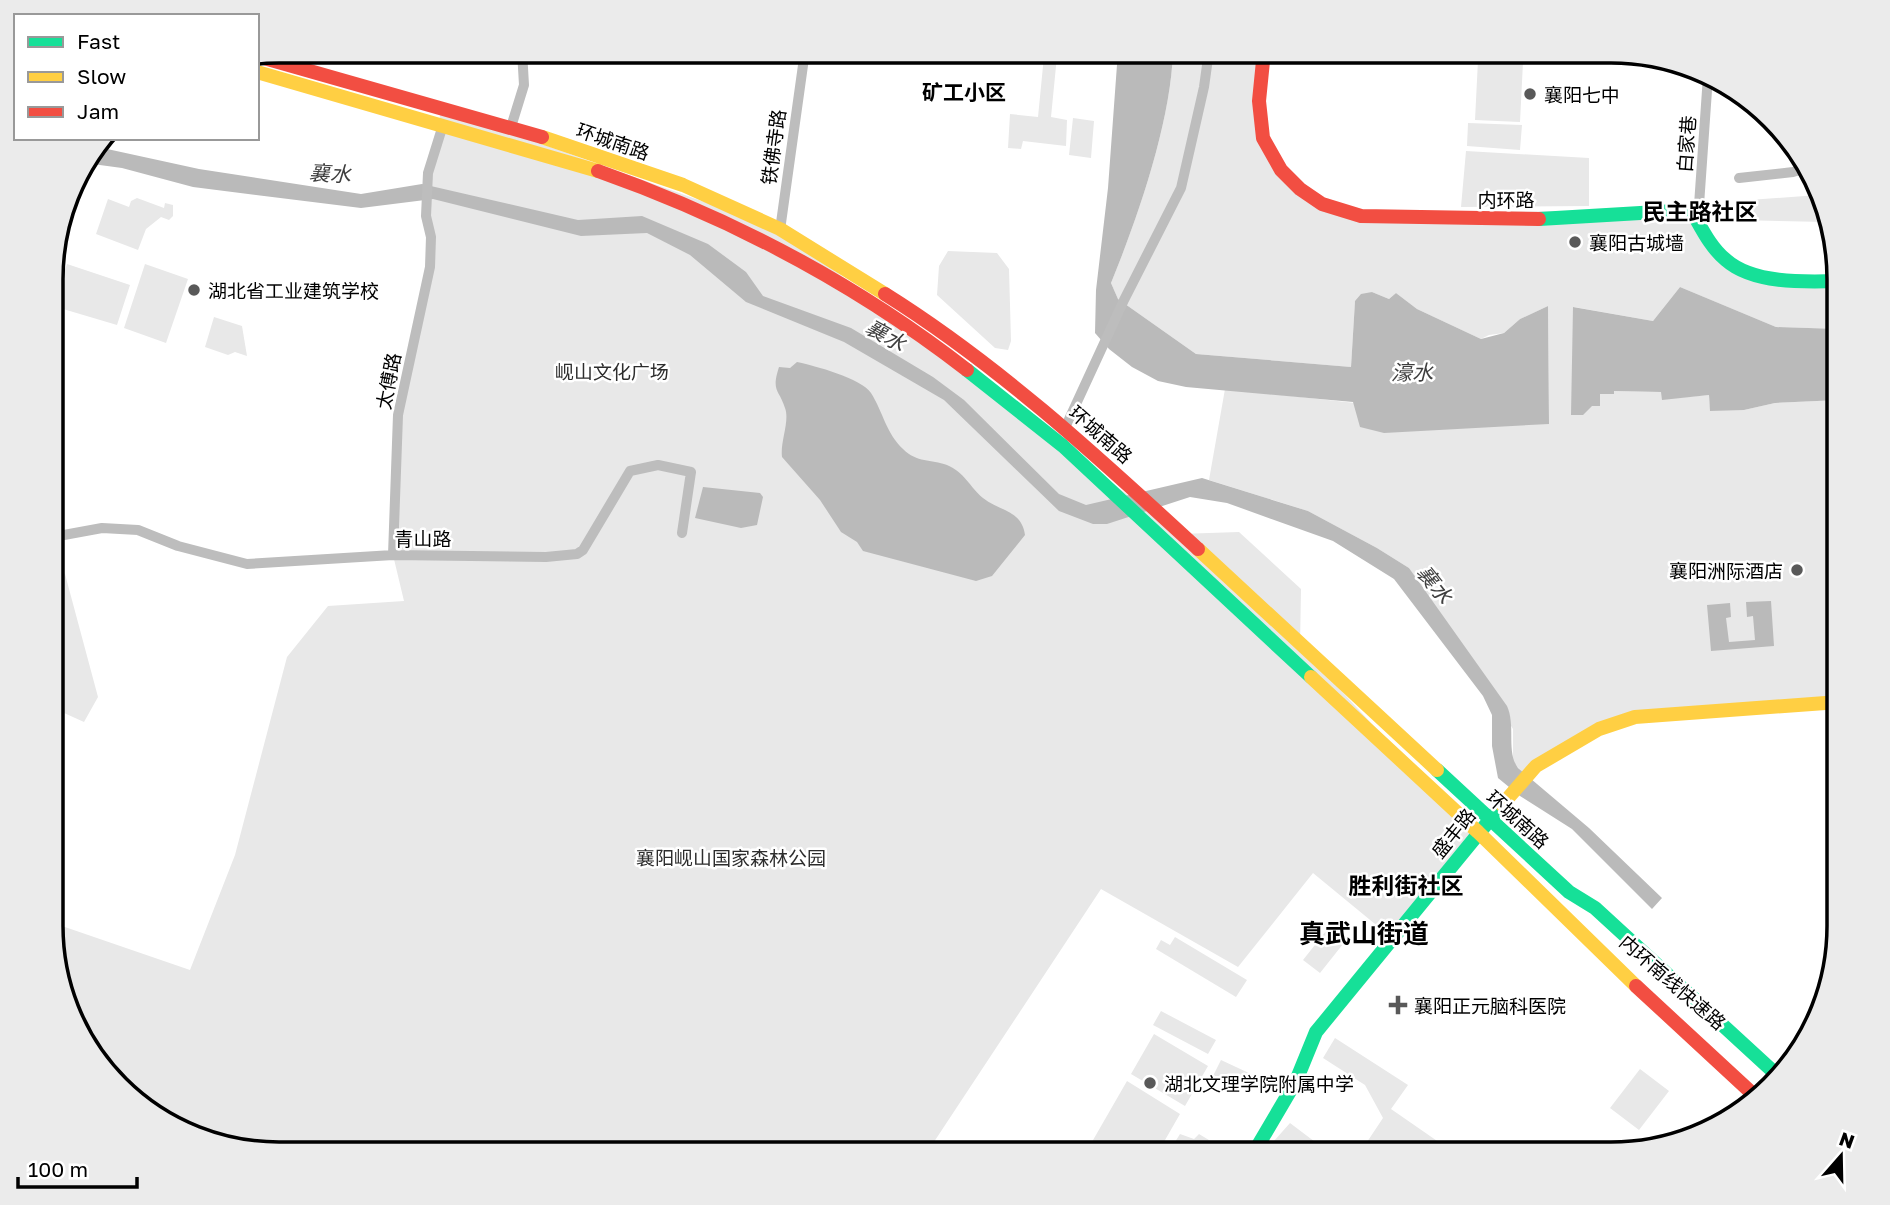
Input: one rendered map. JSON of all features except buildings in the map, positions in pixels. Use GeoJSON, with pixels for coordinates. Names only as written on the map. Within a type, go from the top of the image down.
{"type":"FeatureCollection","features":[{"type":"Feature","properties":{"kind":"main road","name":"环城南路"},"geometry":{"type":"LineString","coordinates":[[282,63],[511,127],[683,185],[780,229],[928,321],[1065,428],[1129,485],[1166,532],[1555,906],[1576,930],[1750,1091]]}},
{"type":"Feature","properties":{"kind":"main road","name":"内环路"},"geometry":{"type":"LineString","coordinates":[[1263,63],[1257,117],[1268,152],[1290,179],[1317,202],[1345,214],[1423,218],[1562,218],[1691,210]]}},
{"type":"Feature","properties":{"kind":"main road","name":"环城南路"},"geometry":{"type":"LineString","coordinates":[[259,73],[584,166],[674,198],[780,248],[920,334],[1063,446],[1166,532],[1569,892],[1595,908],[1771,1070]]}},
{"type":"Feature","properties":{"kind":"main road"},"geometry":{"type":"LineString","coordinates":[[1691,210],[1714,247],[1738,269],[1814,282],[1827,281]]}},
{"type":"Feature","properties":{"kind":"main road","name":"盛丰路"},"geometry":{"type":"LineString","coordinates":[[1260,1142],[1296,1081],[1316,1032],[1478,832],[1536,766],[1599,729],[1635,717],[1827,703]]}},
{"type":"Feature","properties":{"kind":"main road","name":"内环南线快速路"},"geometry":{"type":"LineString","coordinates":[[1569,892],[1643,970],[1759,1084]]}},
{"type":"Feature","properties":{"kind":"main road","name":"内环南线快速路"},"geometry":{"type":"LineString","coordinates":[[1555,906],[1643,970],[1766,1077]]}},
{"type":"Feature","properties":{"kind":"street"},"geometry":{"type":"LineString","coordinates":[[511,127],[524,85],[523,63]]}},
{"type":"Feature","properties":{"kind":"street","name":"铁佛寺路"},"geometry":{"type":"LineString","coordinates":[[780,248],[780,229],[803,63]]}},
{"type":"Feature","properties":{"kind":"street"},"geometry":{"type":"LineString","coordinates":[[1065,428],[1102,353],[1124,300],[1181,188],[1207,63]]}},
{"type":"Feature","properties":{"kind":"street","name":"白家巷"},"geometry":{"type":"LineString","coordinates":[[1691,210],[1699,205],[1707,85]]}},
{"type":"Feature","properties":{"kind":"street","name":"太傅路"},"geometry":{"type":"LineString","coordinates":[[393,555],[398,415],[430,267],[431,237],[426,216],[428,173],[443,125]]}},
{"type":"Feature","properties":{"kind":"street"},"geometry":{"type":"LineString","coordinates":[[1739,178],[1798,171]]}},
{"type":"Feature","properties":{"kind":"street","name":"青山路"},"geometry":{"type":"LineString","coordinates":[[63,535],[102,528],[138,530],[178,546],[247,564],[393,555],[546,557],[577,554],[583,550],[630,471],[648,465],[691,472],[682,533]]}},
{"type":"Feature","properties":{"kind":"green space"},"geometry":{"type":"Polygon","coordinates":[[[1043,63],[1056,63],[1051,117],[1067,120],[1066,146],[1023,141],[1021,149],[1008,148],[1010,114],[1038,117],[1043,63]]]}},
{"type":"Feature","properties":{"kind":"green space"},"geometry":{"type":"Polygon","coordinates":[[[1172,63],[1263,63],[1257,116],[1290,179],[1345,213],[1691,210],[1738,269],[1827,280],[1827,329],[1776,327],[1680,287],[1653,321],[1574,307],[1600,394],[1614,394],[1614,391],[1662,392],[1662,399],[1709,395],[1710,407],[1744,410],[1775,403],[1827,401],[1827,703],[1635,717],[1599,729],[1527,777],[1513,762],[1513,729],[1409,568],[1308,511],[1209,480],[1225,389],[1549,424],[1548,306],[1520,319],[1504,333],[1481,339],[1417,309],[1396,293],[1389,299],[1372,292],[1355,301],[1351,367],[1196,354],[1118,299],[1111,283],[1151,169],[1172,63]]]}},
{"type":"Feature","properties":{"kind":"green space"},"geometry":{"type":"Polygon","coordinates":[[[1478,63],[1523,63],[1520,122],[1475,120],[1478,63]]]}},
{"type":"Feature","properties":{"kind":"green space"},"geometry":{"type":"Polygon","coordinates":[[[441,108],[780,229],[1179,534],[1239,532],[1301,589],[1300,646],[1406,761],[1478,832],[1392,938],[1313,873],[1238,967],[1101,889],[934,1142],[279,1142],[223,1135],[196,1126],[171,1113],[126,1079],[99,1046],[85,1022],[74,996],[67,968],[63,926],[190,970],[235,855],[287,657],[328,606],[404,601],[393,555],[398,415],[430,267],[426,224],[441,108]]]}},
{"type":"Feature","properties":{"kind":"green space"},"geometry":{"type":"Polygon","coordinates":[[[1073,118],[1094,121],[1091,158],[1069,155],[1073,118]]]}},
{"type":"Feature","properties":{"kind":"green space"},"geometry":{"type":"Polygon","coordinates":[[[1468,123],[1522,125],[1520,150],[1467,146],[1468,123]]]}},
{"type":"Feature","properties":{"kind":"green space"},"geometry":{"type":"Polygon","coordinates":[[[1466,151],[1589,158],[1589,206],[1461,207],[1466,151]]]}},
{"type":"Feature","properties":{"kind":"green space"},"geometry":{"type":"Polygon","coordinates":[[[1811,196],[1820,222],[1736,220],[1735,201],[1811,196]]]}},
{"type":"Feature","properties":{"kind":"green space"},"geometry":{"type":"Polygon","coordinates":[[[137,198],[164,208],[165,203],[173,205],[173,216],[169,220],[161,217],[146,229],[138,250],[96,234],[108,199],[129,207],[131,201],[137,198]]]}},
{"type":"Feature","properties":{"kind":"green space"},"geometry":{"type":"Polygon","coordinates":[[[948,251],[997,253],[1009,269],[1011,341],[1008,350],[995,348],[937,295],[939,266],[948,251]]]}},
{"type":"Feature","properties":{"kind":"green space"},"geometry":{"type":"Polygon","coordinates":[[[67,264],[130,285],[117,325],[63,309],[63,275],[67,264]]]}},
{"type":"Feature","properties":{"kind":"green space"},"geometry":{"type":"Polygon","coordinates":[[[145,264],[188,279],[166,343],[124,328],[145,264]]]}},
{"type":"Feature","properties":{"kind":"green space"},"geometry":{"type":"Polygon","coordinates":[[[214,317],[242,326],[247,356],[235,352],[228,355],[205,347],[214,317]]]}},
{"type":"Feature","properties":{"kind":"green space"},"geometry":{"type":"Polygon","coordinates":[[[63,572],[98,697],[84,722],[63,713],[63,572]]]}},
{"type":"Feature","properties":{"kind":"green space"},"geometry":{"type":"Polygon","coordinates":[[[1326,931],[1343,944],[1320,973],[1303,960],[1326,931]]]}},
{"type":"Feature","properties":{"kind":"green space"},"geometry":{"type":"Polygon","coordinates":[[[1175,937],[1247,980],[1236,997],[1156,949],[1161,940],[1170,945],[1175,937]]]}},
{"type":"Feature","properties":{"kind":"green space"},"geometry":{"type":"Polygon","coordinates":[[[1161,1011],[1216,1040],[1208,1054],[1153,1025],[1161,1011]]]}},
{"type":"Feature","properties":{"kind":"green space"},"geometry":{"type":"Polygon","coordinates":[[[1154,1034],[1208,1066],[1185,1106],[1131,1074],[1154,1034]]]}},
{"type":"Feature","properties":{"kind":"green space"},"geometry":{"type":"Polygon","coordinates":[[[1335,1038],[1408,1085],[1391,1109],[1439,1142],[1367,1142],[1383,1118],[1365,1085],[1323,1058],[1335,1038]]]}},
{"type":"Feature","properties":{"kind":"green space"},"geometry":{"type":"Polygon","coordinates":[[[1221,1060],[1251,1074],[1244,1090],[1213,1076],[1221,1060]]]}},
{"type":"Feature","properties":{"kind":"green space"},"geometry":{"type":"Polygon","coordinates":[[[1640,1069],[1669,1091],[1639,1130],[1610,1108],[1640,1069]]]}},
{"type":"Feature","properties":{"kind":"green space"},"geometry":{"type":"Polygon","coordinates":[[[1127,1081],[1180,1114],[1164,1142],[1092,1142],[1127,1081]]]}},
{"type":"Feature","properties":{"kind":"green space"},"geometry":{"type":"Polygon","coordinates":[[[1290,1123],[1315,1142],[1275,1142],[1290,1123]]]}},
{"type":"Feature","properties":{"kind":"green space"},"geometry":{"type":"Polygon","coordinates":[[[1180,1134],[1194,1139],[1199,1134],[1212,1142],[1175,1142],[1180,1134]]]}},
{"type":"Feature","properties":{"kind":"water","name":"濠水"},"geometry":{"type":"Polygon","coordinates":[[[1117,63],[1172,63],[1160,138],[1132,229],[1111,283],[1118,299],[1196,354],[1351,367],[1355,301],[1361,294],[1372,292],[1389,299],[1396,293],[1417,309],[1481,339],[1504,333],[1520,319],[1548,306],[1549,424],[1384,433],[1360,427],[1353,402],[1186,387],[1158,381],[1132,367],[1109,349],[1095,333],[1096,290],[1108,188],[1117,63]]]}},
{"type":"Feature","properties":{"kind":"water","name":"襄水"},"geometry":{"type":"Polygon","coordinates":[[[107,149],[199,169],[361,194],[422,184],[578,220],[642,216],[708,244],[746,272],[763,296],[851,328],[933,377],[964,400],[1059,494],[1086,505],[1202,478],[1308,511],[1409,568],[1507,706],[1511,722],[1512,754],[1518,768],[1589,828],[1662,898],[1652,909],[1572,829],[1520,796],[1498,778],[1492,746],[1492,715],[1483,696],[1394,579],[1333,541],[1227,503],[1190,497],[1107,524],[1093,524],[1059,511],[944,400],[844,342],[746,302],[690,255],[647,233],[581,236],[433,199],[361,208],[193,187],[122,168],[96,164],[107,149]]]}},
{"type":"Feature","properties":{"kind":"water"},"geometry":{"type":"Polygon","coordinates":[[[1680,287],[1776,327],[1827,329],[1827,401],[1775,403],[1744,410],[1710,411],[1709,395],[1662,400],[1661,392],[1614,391],[1614,394],[1600,394],[1600,406],[1592,406],[1583,415],[1571,415],[1573,307],[1653,321],[1680,287]]]}},
{"type":"Feature","properties":{"kind":"water"},"geometry":{"type":"Polygon","coordinates":[[[797,362],[858,382],[871,393],[897,443],[903,449],[919,459],[953,468],[983,498],[1019,520],[1025,535],[992,576],[976,581],[863,551],[857,542],[841,532],[820,500],[782,457],[786,413],[776,381],[779,367],[790,368],[797,362]]]}},
{"type":"Feature","properties":{"kind":"water"},"geometry":{"type":"Polygon","coordinates":[[[703,487],[760,493],[763,497],[757,525],[741,528],[695,518],[703,487]]]}},
{"type":"Feature","properties":{"kind":"water"},"geometry":{"type":"Polygon","coordinates":[[[1771,601],[1774,646],[1711,651],[1707,605],[1730,603],[1731,617],[1726,618],[1729,642],[1755,640],[1753,616],[1747,617],[1746,602],[1771,601]]]}},
{"type":"Feature","properties":{"kind":"traffic: fast"},"geometry":{"type":"LineString","coordinates":[[1539,219],[1691,210],[1715,249],[1737,268],[1750,274],[1780,280],[1827,281]]}},
{"type":"Feature","properties":{"kind":"traffic: fast"},"geometry":{"type":"LineString","coordinates":[[967,370],[1063,446],[1311,677]]}},
{"type":"Feature","properties":{"kind":"traffic: fast"},"geometry":{"type":"LineString","coordinates":[[1437,770],[1569,892],[1595,908],[1771,1070]]}},
{"type":"Feature","properties":{"kind":"traffic: fast"},"geometry":{"type":"LineString","coordinates":[[1260,1142],[1296,1081],[1316,1032],[1502,805]]}},
{"type":"Feature","properties":{"kind":"traffic: slow"},"geometry":{"type":"LineString","coordinates":[[259,73],[598,171]]}},
{"type":"Feature","properties":{"kind":"traffic: slow"},"geometry":{"type":"LineString","coordinates":[[542,137],[683,185],[780,229],[885,294]]}},
{"type":"Feature","properties":{"kind":"traffic: slow"},"geometry":{"type":"LineString","coordinates":[[1198,549],[1437,770]]}},
{"type":"Feature","properties":{"kind":"traffic: slow"},"geometry":{"type":"LineString","coordinates":[[1311,677],[1478,832],[1636,986]]}},
{"type":"Feature","properties":{"kind":"traffic: slow"},"geometry":{"type":"LineString","coordinates":[[1502,805],[1536,766],[1599,729],[1635,717],[1827,703]]}},
{"type":"Feature","properties":{"kind":"traffic: jam"},"geometry":{"type":"LineString","coordinates":[[282,63],[542,137]]}},
{"type":"Feature","properties":{"kind":"traffic: jam"},"geometry":{"type":"LineString","coordinates":[[1263,63],[1259,101],[1263,138],[1281,170],[1300,189],[1322,204],[1361,216],[1539,219]]}},
{"type":"Feature","properties":{"kind":"traffic: jam"},"geometry":{"type":"LineString","coordinates":[[598,171],[696,210],[790,256],[881,309],[967,370]]}},
{"type":"Feature","properties":{"kind":"traffic: jam"},"geometry":{"type":"LineString","coordinates":[[885,294],[968,351],[1048,414],[1198,549]]}},
{"type":"Feature","properties":{"kind":"traffic: jam"},"geometry":{"type":"LineString","coordinates":[[1636,986],[1750,1091]]}},
{"type":"Feature","properties":{"kind":"place","name":"襄阳七中"},"geometry":{"type":"Point","coordinates":[1530,94]}},
{"type":"Feature","properties":{"kind":"place","name":"襄阳古城墙"},"geometry":{"type":"Point","coordinates":[1575,242]}},
{"type":"Feature","properties":{"kind":"place","name":"湖北省工业建筑学校"},"geometry":{"type":"Point","coordinates":[194,290]}},
{"type":"Feature","properties":{"kind":"place","name":"襄阳洲际酒店"},"geometry":{"type":"Point","coordinates":[1797,570]}},
{"type":"Feature","properties":{"kind":"place","name":"襄阳正元脑科医院"},"geometry":{"type":"Point","coordinates":[1398,1005]}},
{"type":"Feature","properties":{"kind":"place","name":"湖北文理学院附属中学"},"geometry":{"type":"Point","coordinates":[1150,1083]}},
{"type":"Feature","properties":{"kind":"district","name":"矿工小区"},"geometry":{"type":"Point","coordinates":[964,92]}},
{"type":"Feature","properties":{"kind":"district","name":"民主路社区"},"geometry":{"type":"Point","coordinates":[1700,211]}},
{"type":"Feature","properties":{"kind":"district","name":"胜利街社区"},"geometry":{"type":"Point","coordinates":[1406,885]}},
{"type":"Feature","properties":{"kind":"district","name":"真武山街道"},"geometry":{"type":"Point","coordinates":[1364,933]}},
{"type":"Feature","properties":{"kind":"park label","name":"岘山文化广场"},"geometry":{"type":"Point","coordinates":[612,371]}},
{"type":"Feature","properties":{"kind":"park label","name":"襄阳岘山国家森林公园"},"geometry":{"type":"Point","coordinates":[731,857]}}]}
